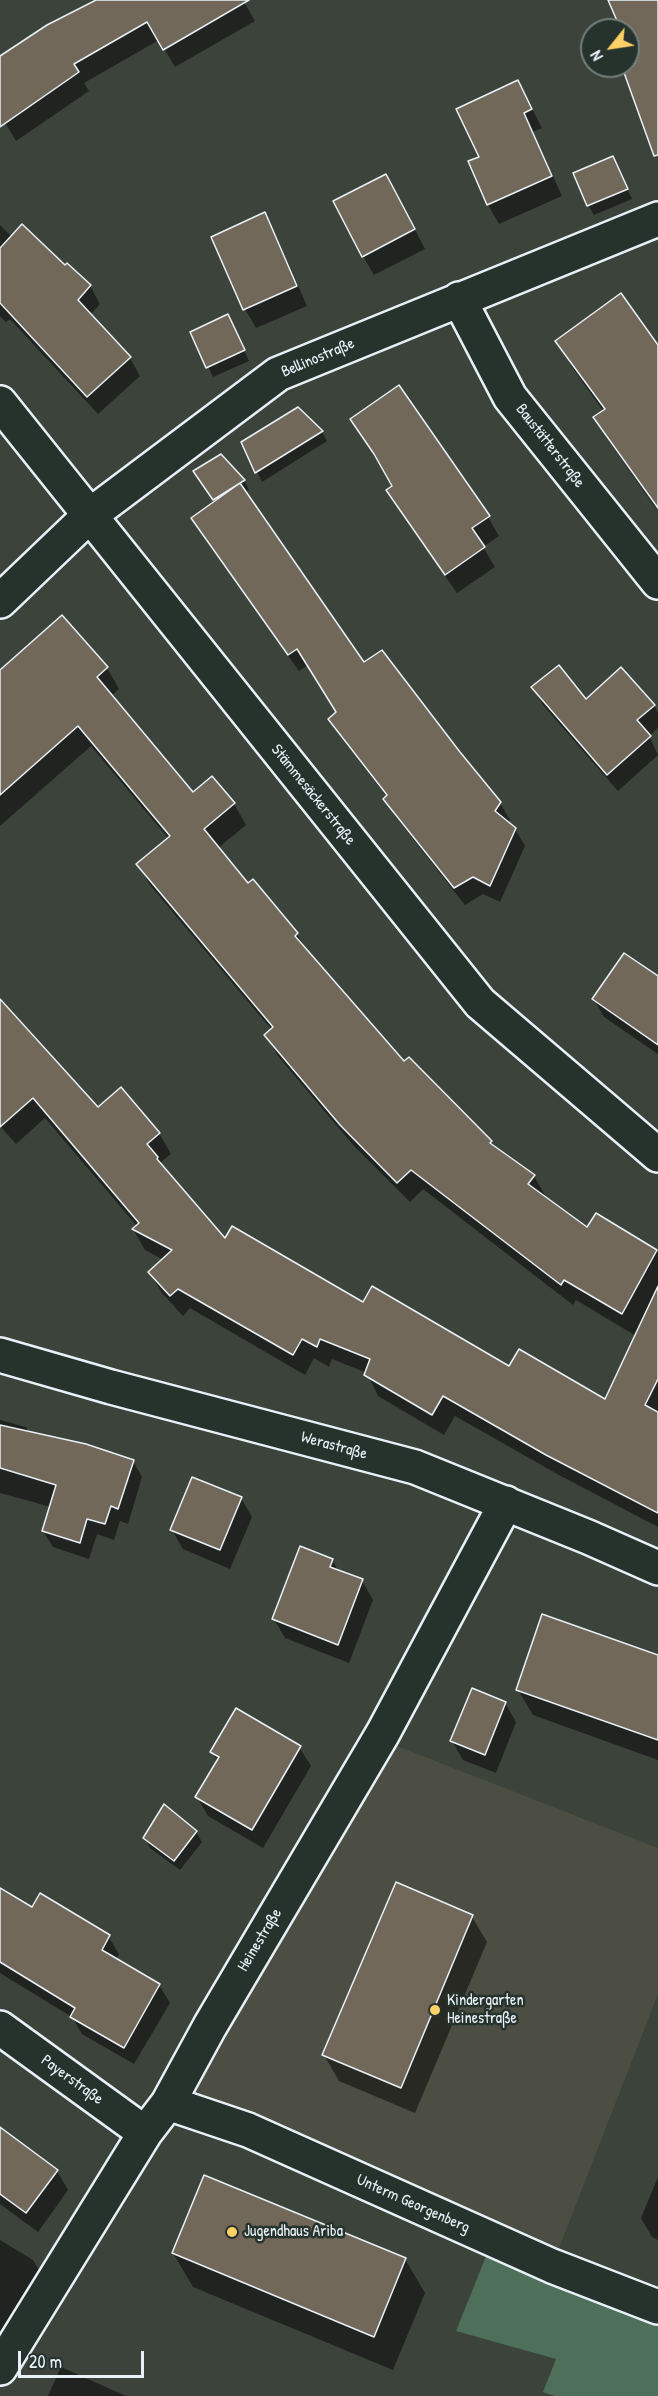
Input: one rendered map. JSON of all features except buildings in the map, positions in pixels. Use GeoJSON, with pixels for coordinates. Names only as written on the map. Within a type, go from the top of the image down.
{"type":"FeatureCollection","features":[{"type":"Feature","properties":{"kind":"street","name":"Bellinostraße"},"geometry":{"type":"LineString","coordinates":[[0,601],[89,516],[278,374],[658,219]]}},
{"type":"Feature","properties":{"kind":"street","name":"Baustätterstraße"},"geometry":{"type":"LineString","coordinates":[[459,299],[510,397],[658,582]]}},
{"type":"Feature","properties":{"kind":"street","name":"Stämmesäckerstraße"},"geometry":{"type":"LineString","coordinates":[[0,404],[480,1003],[658,1155]]}},
{"type":"Feature","properties":{"kind":"street","name":"Werastraße"},"geometry":{"type":"LineString","coordinates":[[0,1355],[111,1387],[415,1467],[658,1568]]}},
{"type":"Feature","properties":{"kind":"street","name":"Heinestraße"},"geometry":{"type":"LineString","coordinates":[[0,2368],[145,2133],[168,2103],[210,2026],[379,1738],[506,1503]]}},
{"type":"Feature","properties":{"kind":"street","name":"Payerstraße"},"geometry":{"type":"LineString","coordinates":[[0,2028],[145,2133]]}},
{"type":"Feature","properties":{"kind":"street","name":"Unterm Georgenberg"},"geometry":{"type":"LineString","coordinates":[[168,2103],[248,2130],[552,2266],[658,2307]]}},
{"type":"Feature","properties":{"kind":"shaded area","name":"Kindergarten Heinestraße"},"geometry":{"type":"Polygon","coordinates":[[[379,1739],[658,1848],[658,1994],[552,2266],[168,2103],[379,1739]]]}},
{"type":"Feature","properties":{"kind":"green space"},"geometry":{"type":"Polygon","coordinates":[[[493,2239],[658,2307],[658,2396],[554,2396],[543,2392],[556,2359],[456,2331],[493,2239]]]}},
{"type":"Feature","properties":{"kind":"place","name":"Kindergarten Heinestraße"},"geometry":{"type":"Point","coordinates":[435,2010]}},
{"type":"Feature","properties":{"kind":"place","name":"Jugendhaus Ariba"},"geometry":{"type":"Point","coordinates":[232,2232]}}]}
